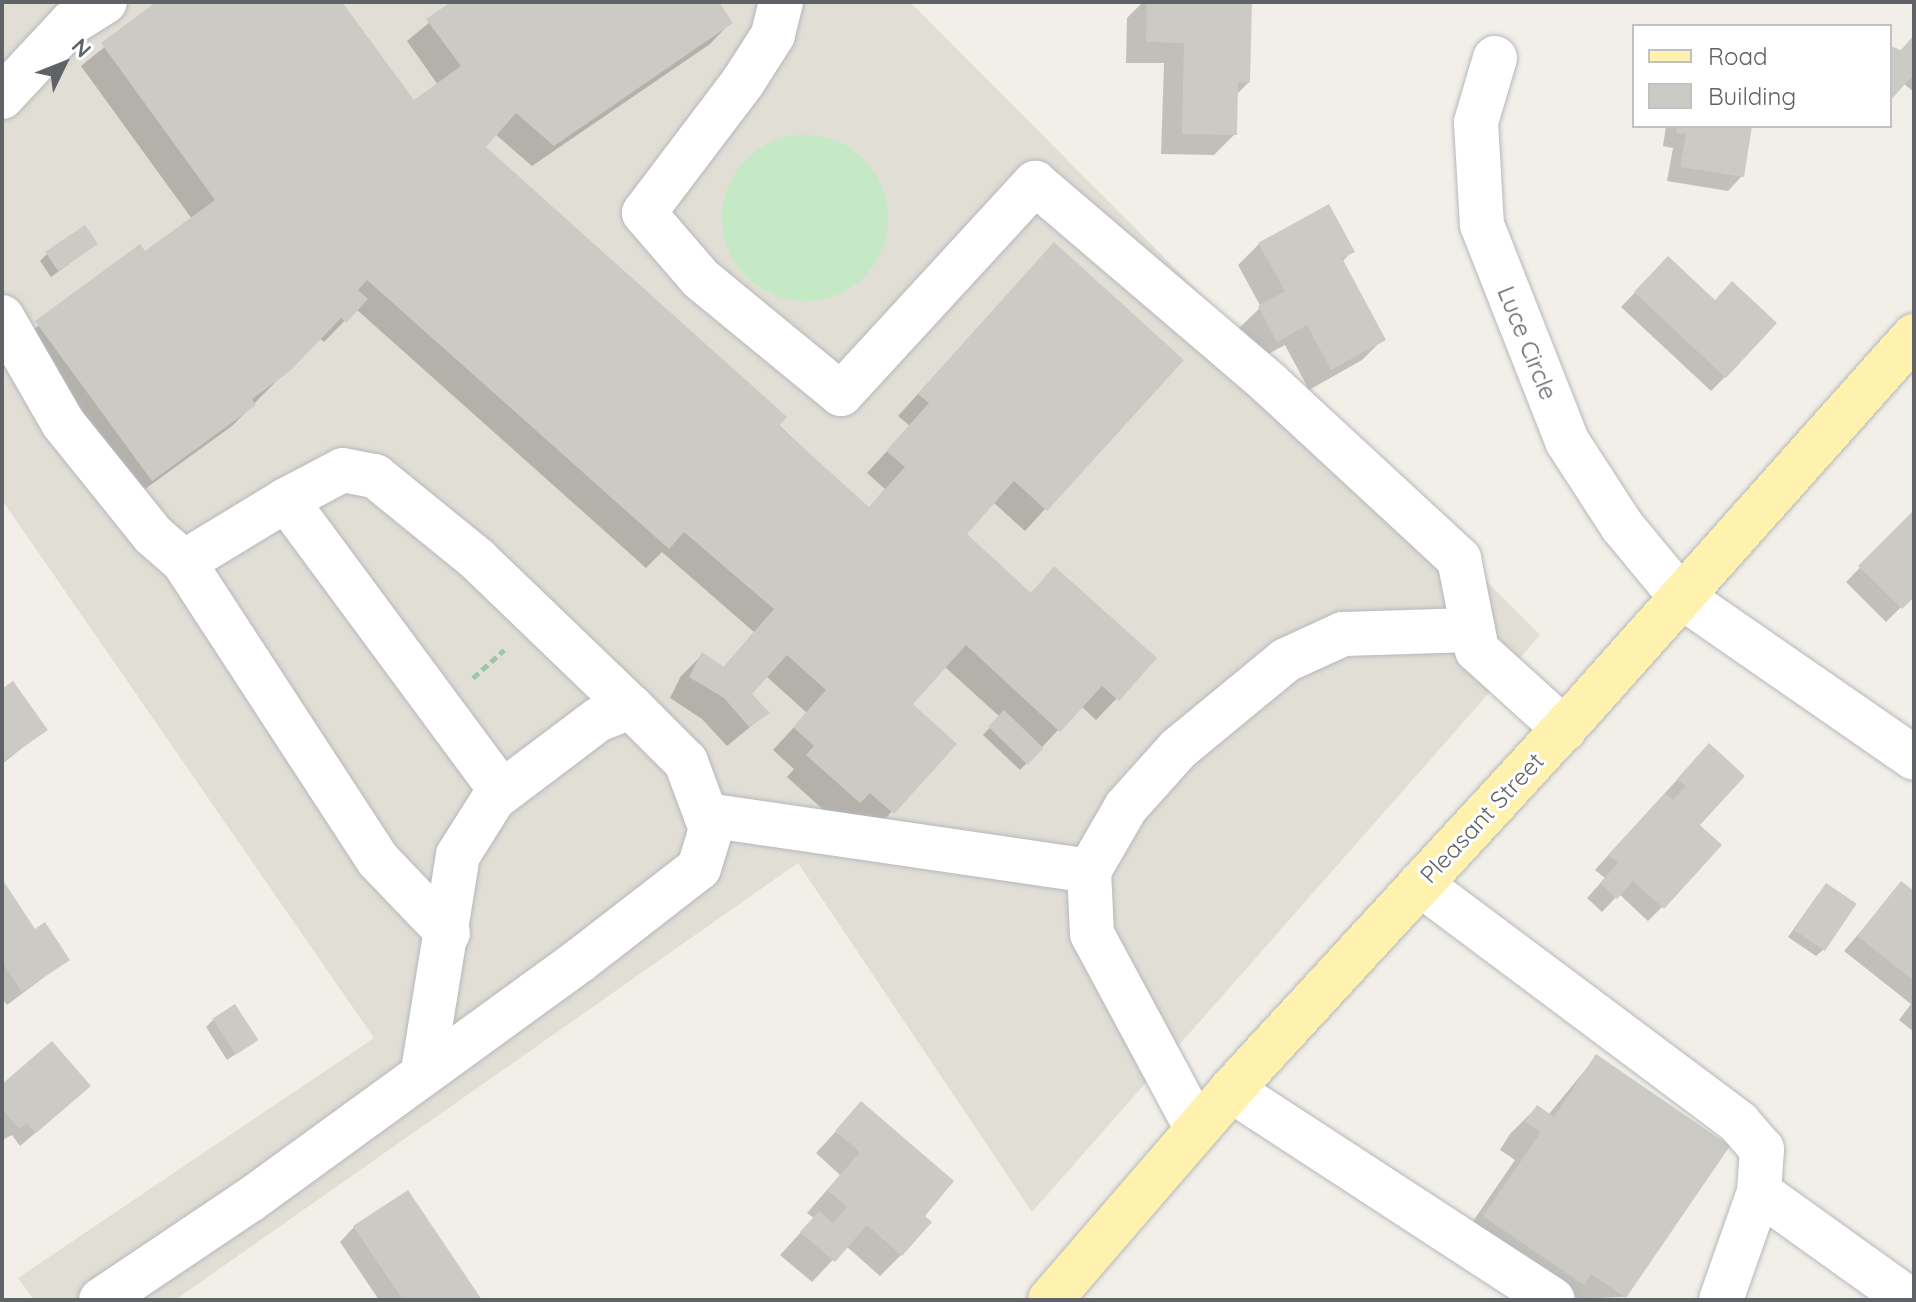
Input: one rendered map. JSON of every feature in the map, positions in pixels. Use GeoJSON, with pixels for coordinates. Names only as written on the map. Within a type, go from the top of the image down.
{"type":"FeatureCollection","features":[{"type":"Feature","properties":{"kind":"main road","name":"Pleasant Street"},"geometry":{"type":"LineString","coordinates":[[1050,1300],[1231,1090],[1564,729],[1679,595],[1914,336]]}},
{"type":"Feature","properties":{"kind":"street"},"geometry":{"type":"LineString","coordinates":[[2,97],[71,23],[105,2]]}},
{"type":"Feature","properties":{"kind":"street"},"geometry":{"type":"LineString","coordinates":[[781,2],[773,35],[751,71],[644,213],[701,279],[841,394],[1035,183],[1270,384],[1459,559],[1477,650],[1564,729]]}},
{"type":"Feature","properties":{"kind":"street","name":"Luce Circle"},"geometry":{"type":"LineString","coordinates":[[1495,58],[1476,122],[1482,225],[1567,441],[1622,526],[1679,595],[1914,758]]}},
{"type":"Feature","properties":{"kind":"street"},"geometry":{"type":"LineString","coordinates":[[2,317],[63,423],[153,535],[184,562],[378,860],[448,933]]}},
{"type":"Feature","properties":{"kind":"street"},"geometry":{"type":"LineString","coordinates":[[101,1300],[423,1072],[699,868],[711,829],[686,762],[540,617],[427,515],[375,476],[343,470],[286,500],[184,562]]}},
{"type":"Feature","properties":{"kind":"street"},"geometry":{"type":"LineString","coordinates":[[286,500],[502,792]]}},
{"type":"Feature","properties":{"kind":"street"},"geometry":{"type":"LineString","coordinates":[[1197,1129],[1092,934],[1089,871],[1126,807],[1178,749],[1286,660],[1343,634],[1473,630]]}},
{"type":"Feature","properties":{"kind":"street"},"geometry":{"type":"LineString","coordinates":[[423,1072],[448,933],[458,855],[502,792],[599,719],[631,707]]}},
{"type":"Feature","properties":{"kind":"street"},"geometry":{"type":"LineString","coordinates":[[706,815],[1089,871]]}},
{"type":"Feature","properties":{"kind":"street"},"geometry":{"type":"LineString","coordinates":[[1420,884],[1739,1123],[1762,1149],[1759,1192],[1721,1300]]}},
{"type":"Feature","properties":{"kind":"street"},"geometry":{"type":"LineString","coordinates":[[1231,1090],[1553,1300]]}},
{"type":"Feature","properties":{"kind":"street"},"geometry":{"type":"LineString","coordinates":[[1759,1192],[1910,1300]]}},
{"type":"Feature","properties":{"kind":"path"},"geometry":{"type":"LineString","coordinates":[[439,707],[540,617]]}},
{"type":"Feature","properties":{"kind":"shaded area"},"geometry":{"type":"Polygon","coordinates":[[[2,2],[910,2],[1540,635],[1032,1212],[798,863],[175,1300],[34,1300],[18,1278],[374,1038],[2,500],[2,2]]]}},
{"type":"Feature","properties":{"kind":"green space"},"geometry":{"type":"Polygon","coordinates":[[[805,135],[837,141],[864,159],[882,186],[888,218],[882,250],[864,277],[837,295],[805,301],[773,295],[746,277],[728,250],[722,218],[728,186],[746,159],[773,141],[805,135]]]}},
{"type":"Feature","properties":{"kind":"building"},"geometry":{"type":"Polygon","coordinates":[[[156,2],[342,2],[414,100],[461,66],[426,19],[451,2],[719,2],[733,23],[554,146],[516,113],[486,147],[787,417],[779,426],[869,507],[905,467],[886,451],[929,403],[918,394],[1054,242],[1184,360],[1047,511],[1014,481],[967,534],[1031,593],[1054,566],[1157,658],[1119,701],[1102,686],[1060,732],[966,645],[913,704],[957,744],[894,814],[870,793],[860,803],[806,755],[814,746],[793,727],[826,690],[787,655],[752,694],[770,713],[749,727],[724,698],[689,677],[702,652],[724,667],[774,609],[684,532],[669,549],[367,280],[358,290],[368,299],[346,323],[341,318],[290,371],[252,399],[256,405],[152,481],[35,321],[140,244],[145,251],[215,200],[101,43],[156,2]]]}},
{"type":"Feature","properties":{"kind":"building"},"geometry":{"type":"Polygon","coordinates":[[[1147,2],[1252,2],[1250,83],[1238,82],[1237,135],[1182,134],[1184,43],[1146,42],[1147,2]]]}},
{"type":"Feature","properties":{"kind":"building"},"geometry":{"type":"Polygon","coordinates":[[[1914,35],[1914,74],[1892,99],[1892,47],[1901,50],[1914,35]]]}},
{"type":"Feature","properties":{"kind":"building"},"geometry":{"type":"Polygon","coordinates":[[[1677,128],[1752,128],[1744,177],[1680,167],[1686,134],[1676,133],[1677,128]]]}},
{"type":"Feature","properties":{"kind":"building"},"geometry":{"type":"Polygon","coordinates":[[[1329,204],[1355,252],[1342,258],[1386,340],[1331,370],[1307,325],[1277,342],[1258,306],[1285,291],[1258,243],[1329,204]]]}},
{"type":"Feature","properties":{"kind":"building"},"geometry":{"type":"Polygon","coordinates":[[[85,225],[98,244],[58,271],[45,252],[85,225]]]}},
{"type":"Feature","properties":{"kind":"building"},"geometry":{"type":"Polygon","coordinates":[[[1668,256],[1715,300],[1732,281],[1777,323],[1726,378],[1634,292],[1668,256]]]}},
{"type":"Feature","properties":{"kind":"building"},"geometry":{"type":"Polygon","coordinates":[[[1914,510],[1914,597],[1902,609],[1858,566],[1914,510]]]}},
{"type":"Feature","properties":{"kind":"building"},"geometry":{"type":"Polygon","coordinates":[[[13,681],[48,730],[2,762],[2,689],[13,681]]]}},
{"type":"Feature","properties":{"kind":"building"},"geometry":{"type":"Polygon","coordinates":[[[1004,710],[1044,748],[1028,765],[988,727],[1004,710]]]}},
{"type":"Feature","properties":{"kind":"building"},"geometry":{"type":"Polygon","coordinates":[[[1709,743],[1745,776],[1700,825],[1722,845],[1664,909],[1633,881],[1617,899],[1600,883],[1618,863],[1608,855],[1665,793],[1673,800],[1686,786],[1677,779],[1709,743]]]}},
{"type":"Feature","properties":{"kind":"building"},"geometry":{"type":"Polygon","coordinates":[[[2,879],[35,929],[45,922],[70,960],[22,992],[2,962],[2,879]]]}},
{"type":"Feature","properties":{"kind":"building"},"geometry":{"type":"Polygon","coordinates":[[[1901,881],[1914,891],[1914,981],[1857,936],[1901,881]]]}},
{"type":"Feature","properties":{"kind":"building"},"geometry":{"type":"Polygon","coordinates":[[[1826,883],[1857,904],[1825,951],[1794,930],[1826,883]]]}},
{"type":"Feature","properties":{"kind":"building"},"geometry":{"type":"Polygon","coordinates":[[[235,1004],[258,1040],[236,1055],[212,1019],[235,1004]]]}},
{"type":"Feature","properties":{"kind":"building"},"geometry":{"type":"Polygon","coordinates":[[[52,1041],[91,1086],[36,1133],[27,1123],[19,1129],[2,1109],[2,1084],[52,1041]]]}},
{"type":"Feature","properties":{"kind":"building"},"geometry":{"type":"Polygon","coordinates":[[[1596,1054],[1730,1146],[1626,1298],[1591,1274],[1584,1285],[1483,1216],[1541,1132],[1525,1122],[1537,1105],[1554,1117],[1596,1054]]]}},
{"type":"Feature","properties":{"kind":"building"},"geometry":{"type":"Polygon","coordinates":[[[861,1101],[954,1181],[925,1216],[932,1222],[902,1256],[867,1225],[835,1262],[800,1232],[819,1211],[833,1223],[847,1207],[827,1190],[860,1152],[835,1131],[861,1101]]]}},
{"type":"Feature","properties":{"kind":"building"},"geometry":{"type":"Polygon","coordinates":[[[408,1190],[482,1300],[403,1300],[353,1226],[408,1190]]]}}]}
